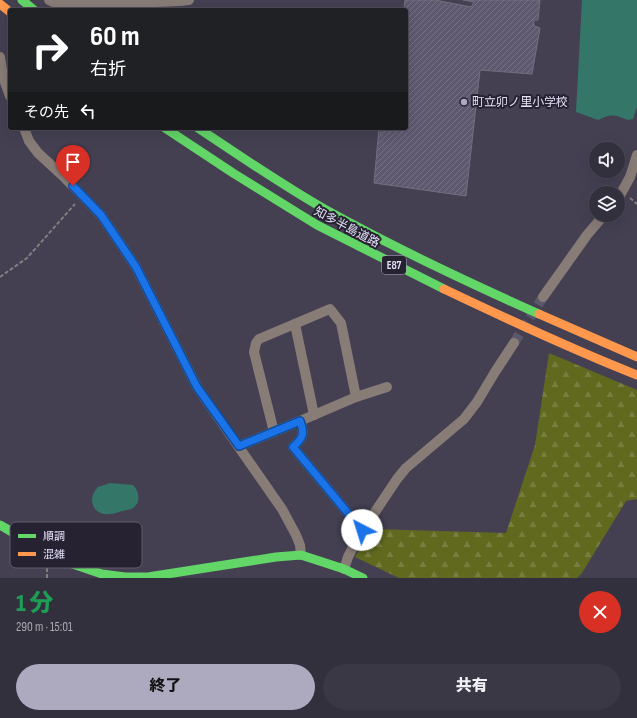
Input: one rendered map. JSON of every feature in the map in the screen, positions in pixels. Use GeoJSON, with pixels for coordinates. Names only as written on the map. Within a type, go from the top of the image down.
{"type":"FeatureCollection","features":[{"type":"Feature","properties":{"kind":"main road"},"geometry":{"type":"LineString","coordinates":[[22,0],[32,8]]}},
{"type":"Feature","properties":{"kind":"main road"},"geometry":{"type":"LineString","coordinates":[[0,4],[8,10]]}},
{"type":"Feature","properties":{"kind":"main road","name":"知多半島道路"},"geometry":{"type":"LineString","coordinates":[[168,130],[317,226],[500,316],[637,375]]}},
{"type":"Feature","properties":{"kind":"main road","name":"知多半島道路"},"geometry":{"type":"LineString","coordinates":[[201,130],[241,157],[326,209],[409,254],[507,300],[637,357]]}},
{"type":"Feature","properties":{"kind":"main road"},"geometry":{"type":"LineString","coordinates":[[0,525],[10,531]]}},
{"type":"Feature","properties":{"kind":"main road"},"geometry":{"type":"LineString","coordinates":[[82,568],[102,574],[148,578],[276,557],[301,556],[364,578]]}},
{"type":"Feature","properties":{"kind":"street"},"geometry":{"type":"LineString","coordinates":[[49,0],[53,2],[148,3],[189,0]]}},
{"type":"Feature","properties":{"kind":"street"},"geometry":{"type":"LineString","coordinates":[[0,57],[3,77],[8,91]]}},
{"type":"Feature","properties":{"kind":"street"},"geometry":{"type":"LineString","coordinates":[[25,130],[29,141],[38,153],[101,215],[136,267],[197,387],[282,509],[296,535],[300,545],[301,556]]}},
{"type":"Feature","properties":{"kind":"street"},"geometry":{"type":"LineString","coordinates":[[625,186],[630,177],[637,155]]}},
{"type":"Feature","properties":{"kind":"street"},"geometry":{"type":"LineString","coordinates":[[543,297],[587,235],[598,222]]}},
{"type":"Feature","properties":{"kind":"street"},"geometry":{"type":"LineString","coordinates":[[274,432],[254,348],[259,339],[330,309],[341,323],[356,397]]}},
{"type":"Feature","properties":{"kind":"street"},"geometry":{"type":"LineString","coordinates":[[295,324],[314,415]]}},
{"type":"Feature","properties":{"kind":"street"},"geometry":{"type":"LineString","coordinates":[[348,573],[348,557],[362,530],[396,479],[406,468],[456,427],[471,411],[514,342]]}},
{"type":"Feature","properties":{"kind":"street"},"geometry":{"type":"LineString","coordinates":[[239,446],[356,397],[387,387]]}},
{"type":"Feature","properties":{"kind":"street"},"geometry":{"type":"LineString","coordinates":[[300,421],[303,434],[300,441],[293,447],[362,530]]}},
{"type":"Feature","properties":{"kind":"path"},"geometry":{"type":"LineString","coordinates":[[0,277],[27,258],[82,196]]}},
{"type":"Feature","properties":{"kind":"green space"},"geometry":{"type":"Polygon","coordinates":[[[549,353],[637,390],[637,499],[626,501],[582,573],[577,578],[399,578],[355,557],[373,529],[506,533],[535,445],[549,353]]]}},
{"type":"Feature","properties":{"kind":"shaded area"},"geometry":{"type":"Polygon","coordinates":[[[582,0],[637,0],[637,107],[633,119],[628,120],[620,117],[607,116],[598,120],[576,112],[582,0]]]}},
{"type":"Feature","properties":{"kind":"shaded area"},"geometry":{"type":"Polygon","coordinates":[[[110,483],[133,485],[139,497],[138,503],[135,507],[130,510],[112,514],[98,512],[92,503],[94,492],[98,487],[110,483]]]}},
{"type":"Feature","properties":{"kind":"building","name":"町立卯ノ里小学校"},"geometry":{"type":"Polygon","coordinates":[[[405,0],[435,0],[471,7],[474,2],[463,0],[540,0],[538,20],[534,20],[534,26],[540,28],[532,74],[480,70],[466,196],[374,183],[379,130],[408,130],[408,8],[404,8],[405,0]]]}},
{"type":"Feature","properties":{"kind":"tunnel"},"geometry":{"type":"LineString","coordinates":[[514,343],[543,297]]}},
{"type":"Feature","properties":{"kind":"traffic: fast"},"geometry":{"type":"LineString","coordinates":[[22,0],[32,8]]}},
{"type":"Feature","properties":{"kind":"traffic: fast"},"geometry":{"type":"LineString","coordinates":[[168,130],[233,173],[317,225],[444,289]]}},
{"type":"Feature","properties":{"kind":"traffic: fast"},"geometry":{"type":"LineString","coordinates":[[201,130],[326,210],[431,264],[539,314]]}},
{"type":"Feature","properties":{"kind":"traffic: fast"},"geometry":{"type":"LineString","coordinates":[[0,525],[10,531]]}},
{"type":"Feature","properties":{"kind":"traffic: fast"},"geometry":{"type":"LineString","coordinates":[[84,568],[102,574],[125,577],[148,577],[276,557],[301,555],[344,569],[363,578]]}},
{"type":"Feature","properties":{"kind":"traffic: slow"},"geometry":{"type":"LineString","coordinates":[[0,4],[8,10]]}},
{"type":"Feature","properties":{"kind":"traffic: slow"},"geometry":{"type":"LineString","coordinates":[[444,289],[515,323],[637,375]]}},
{"type":"Feature","properties":{"kind":"traffic: slow"},"geometry":{"type":"LineString","coordinates":[[539,314],[637,357]]}},
{"type":"Feature","properties":{"kind":"place","name":"町立卯ノ里小学校"},"geometry":{"type":"Point","coordinates":[464,102]}},
{"type":"Feature","properties":{"kind":"route"},"geometry":{"type":"LineString","coordinates":[[73,186],[101,215],[136,267],[197,387],[239,446],[300,421],[303,434],[300,441],[293,447],[362,530]]}}]}
